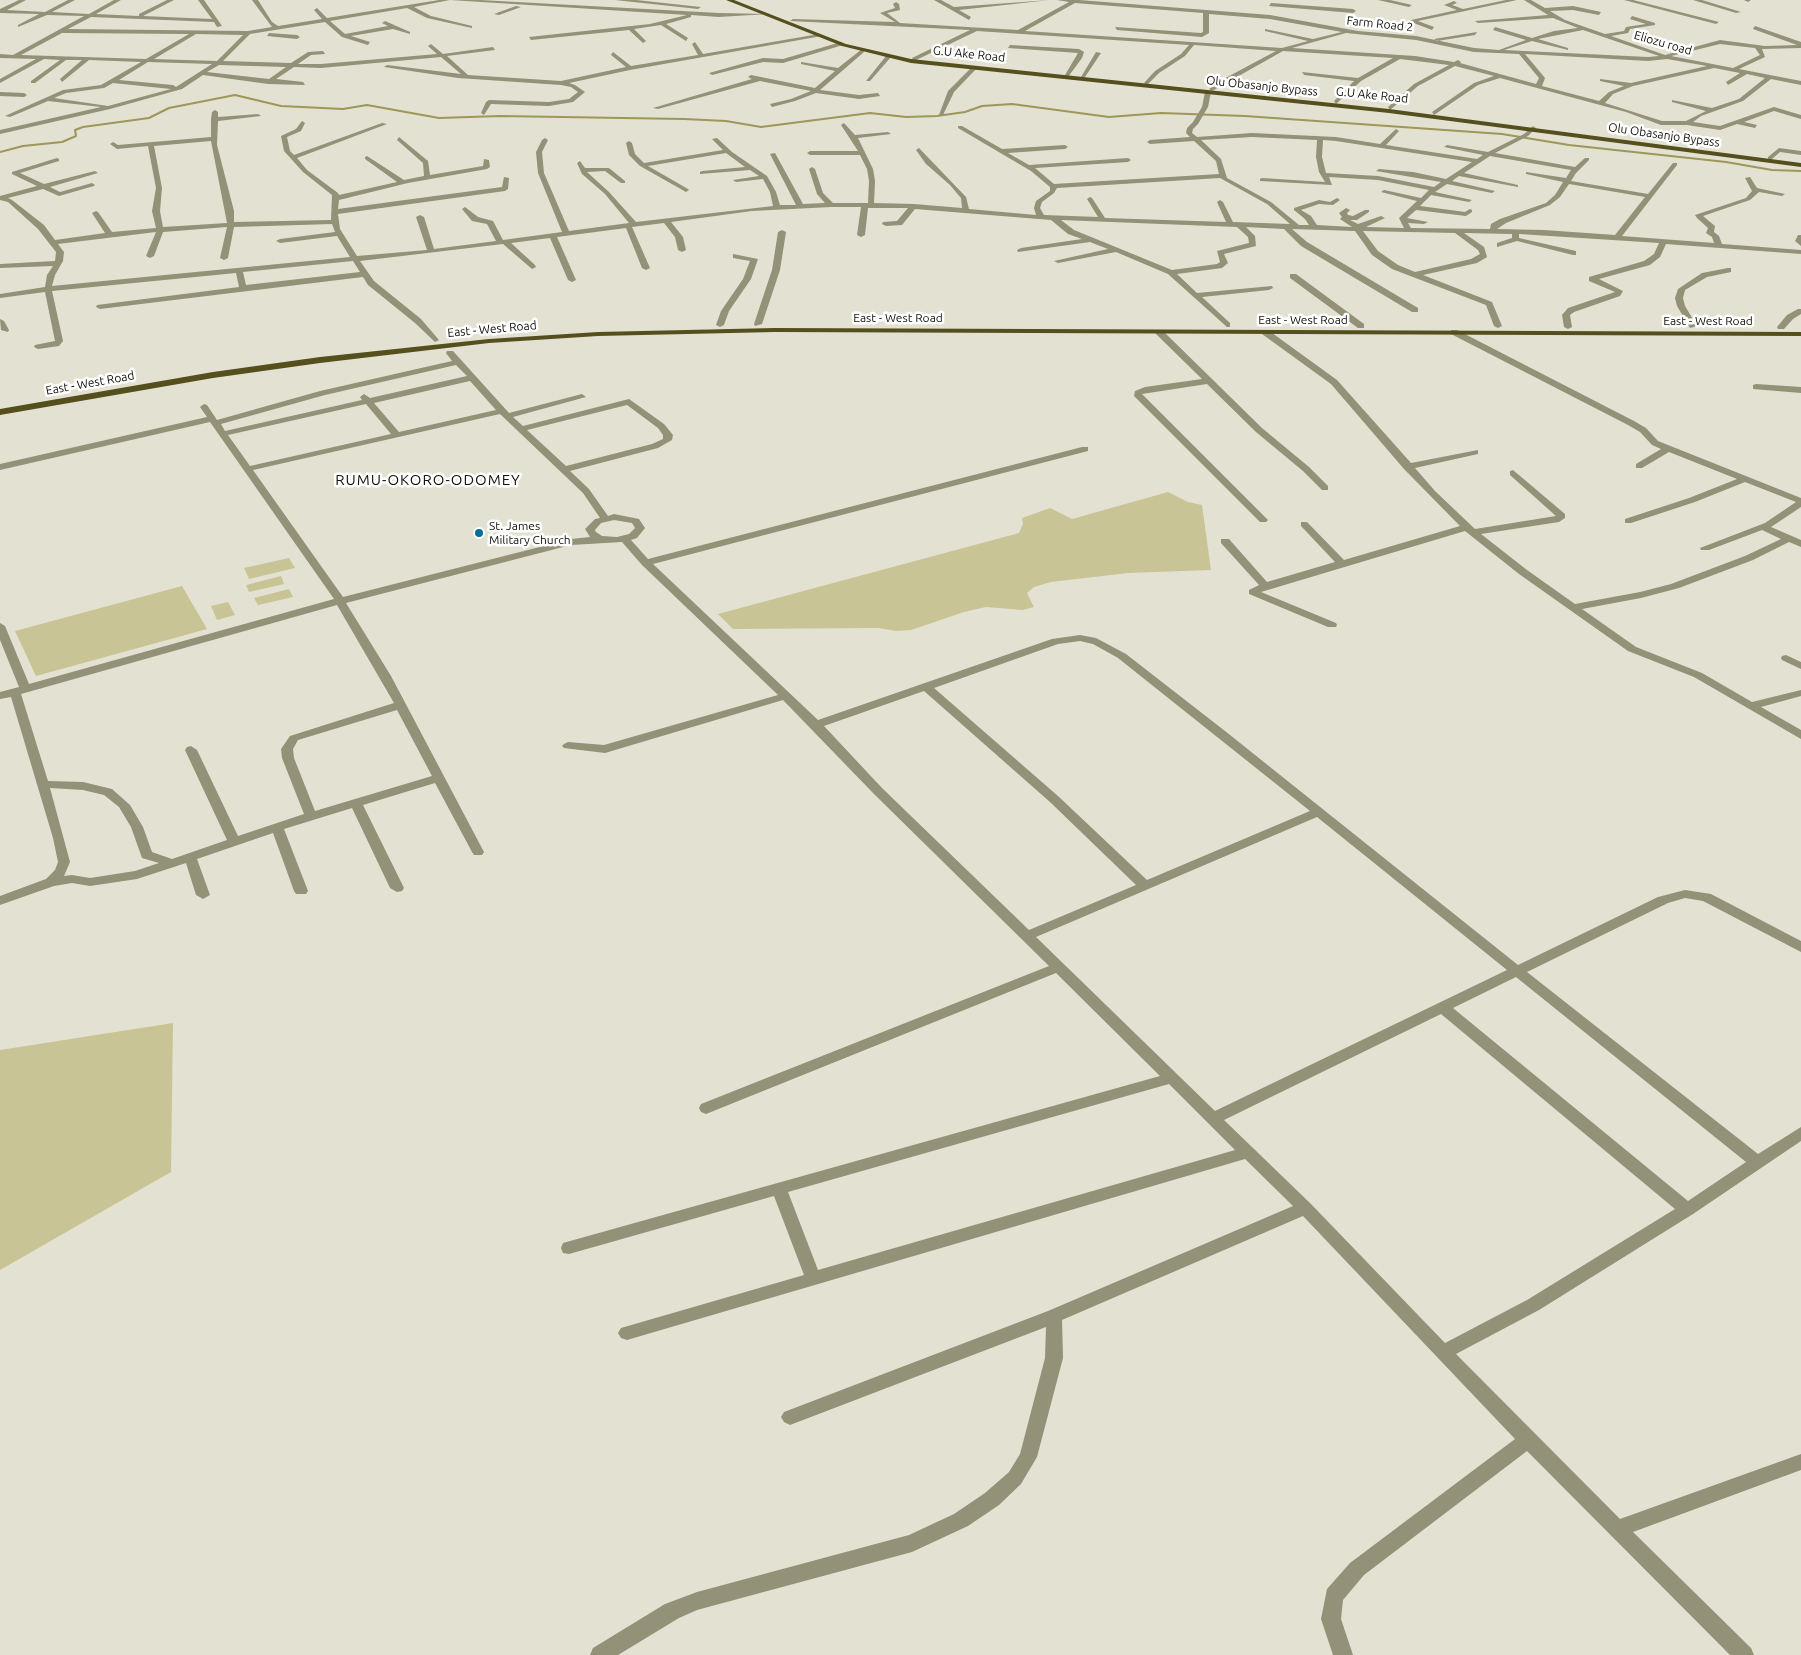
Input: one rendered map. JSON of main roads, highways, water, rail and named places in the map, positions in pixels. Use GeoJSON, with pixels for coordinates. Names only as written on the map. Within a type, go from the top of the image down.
{"type":"FeatureCollection","features":[{"type":"Feature","properties":{"kind":"main road","name":"Olu Obasanjo Bypass"},"geometry":{"type":"LineString","coordinates":[[729,0],[841,44],[888,57],[974,68],[1210,91],[1533,128],[1801,164]]}},
{"type":"Feature","properties":{"kind":"main road","name":"G.U Ake Road"},"geometry":{"type":"LineString","coordinates":[[740,0],[867,49],[914,59],[1434,113],[1770,158],[1801,164]]}},
{"type":"Feature","properties":{"kind":"main road","name":"East - West Road"},"geometry":{"type":"LineString","coordinates":[[0,412],[266,360],[435,340],[580,329],[758,324],[1801,327]]}},
{"type":"Feature","properties":{"kind":"main road","name":"East - West Road"},"geometry":{"type":"LineString","coordinates":[[0,405],[320,360],[489,341],[550,337],[775,330],[1801,334]]}},
{"type":"Feature","properties":{"kind":"waterway"},"geometry":{"type":"LineString","coordinates":[[0,152],[23,146],[62,142],[76,136],[75,130],[83,127],[149,118],[169,108],[235,95],[281,106],[343,109],[367,105],[439,118],[500,116],[684,119],[726,121],[761,127],[870,113],[906,117],[937,116],[965,112],[982,106],[1012,104],[1109,117],[1161,113],[1245,116],[1502,134],[1569,145],[1726,162],[1772,170],[1801,171]]}},
{"type":"Feature","properties":{"kind":"place","name":"St. James Military Church"},"geometry":{"type":"Point","coordinates":[479,533]}},
{"type":"Feature","properties":{"kind":"district","name":"RUMU-OKORO-ODOMEY"},"geometry":{"type":"Point","coordinates":[428,480]}}]}
